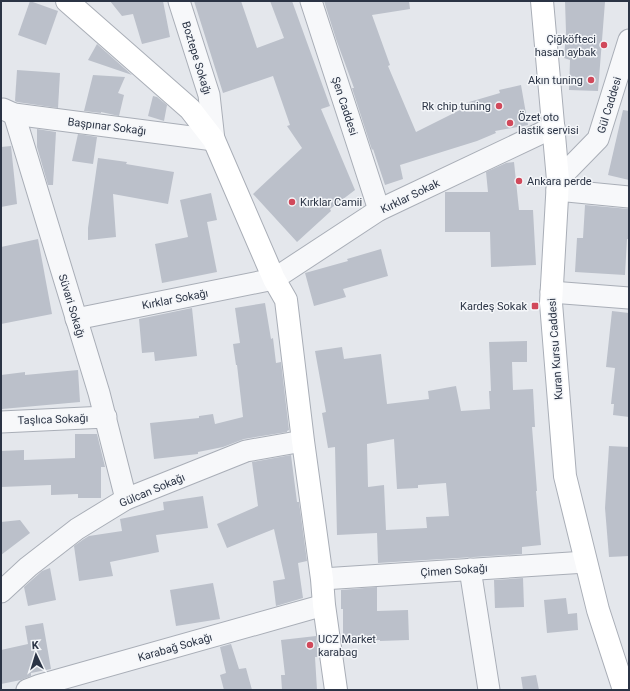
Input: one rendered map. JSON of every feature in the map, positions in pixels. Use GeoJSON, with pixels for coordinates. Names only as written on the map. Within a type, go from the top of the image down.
{"type":"FeatureCollection","features":[{"type":"Feature","properties":{"kind":"main road"},"geometry":{"type":"LineString","coordinates":[[67,1],[190,110],[214,140],[274,279],[286,300],[336,690]]}},
{"type":"Feature","properties":{"kind":"main road","name":"Kuran Kursu Caddesi"},"geometry":{"type":"LineString","coordinates":[[542,1],[558,185],[551,303],[564,476],[598,610],[624,690]]}},
{"type":"Feature","properties":{"kind":"street","name":"Boztepe Sokağı"},"geometry":{"type":"LineString","coordinates":[[179,1],[209,95],[214,140]]}},
{"type":"Feature","properties":{"kind":"street","name":"Şen Caddesi"},"geometry":{"type":"LineString","coordinates":[[311,1],[379,210]]}},
{"type":"Feature","properties":{"kind":"street","name":"Gül Caddesi"},"geometry":{"type":"LineString","coordinates":[[558,185],[598,139],[629,40]]}},
{"type":"Feature","properties":{"kind":"street","name":"Başpınar Sokağı"},"geometry":{"type":"LineString","coordinates":[[7,111],[214,140]]}},
{"type":"Feature","properties":{"kind":"street","name":"Süvari Sokağı"},"geometry":{"type":"LineString","coordinates":[[7,111],[99,393],[126,498]]}},
{"type":"Feature","properties":{"kind":"street","name":"Kırklar Sokak"},"geometry":{"type":"LineString","coordinates":[[274,279],[379,210],[554,127]]}},
{"type":"Feature","properties":{"kind":"street"},"geometry":{"type":"LineString","coordinates":[[558,185],[629,197]]}},
{"type":"Feature","properties":{"kind":"street","name":"Kırklar Sokağı"},"geometry":{"type":"LineString","coordinates":[[76,319],[274,279]]}},
{"type":"Feature","properties":{"kind":"street"},"geometry":{"type":"LineString","coordinates":[[551,292],[629,298]]}},
{"type":"Feature","properties":{"kind":"street","name":"Taşlıca Sokağı"},"geometry":{"type":"LineString","coordinates":[[1,422],[106,417]]}},
{"type":"Feature","properties":{"kind":"street","name":"Gülcan Sokağı"},"geometry":{"type":"LineString","coordinates":[[1,592],[28,567],[77,529],[126,498],[246,451],[303,441]]}},
{"type":"Feature","properties":{"kind":"street","name":"Çimen Sokağı"},"geometry":{"type":"LineString","coordinates":[[322,579],[586,562]]}},
{"type":"Feature","properties":{"kind":"street"},"geometry":{"type":"LineString","coordinates":[[470,569],[489,690]]}},
{"type":"Feature","properties":{"kind":"street","name":"Karabağ Sokağı"},"geometry":{"type":"LineString","coordinates":[[27,690],[40,685],[324,605]]}},
{"type":"Feature","properties":{"kind":"building"},"geometry":{"type":"Polygon","coordinates":[[[30,1],[58,11],[46,45],[18,35],[30,1]]]}},
{"type":"Feature","properties":{"kind":"building"},"geometry":{"type":"Polygon","coordinates":[[[110,1],[163,1],[170,37],[142,44],[133,14],[122,16],[110,1]]]}},
{"type":"Feature","properties":{"kind":"building"},"geometry":{"type":"Polygon","coordinates":[[[194,1],[241,1],[257,48],[284,38],[270,1],[292,1],[330,106],[321,109],[355,190],[330,209],[331,211],[297,242],[253,194],[302,148],[287,126],[290,125],[273,76],[223,93],[194,1]]]}},
{"type":"Feature","properties":{"kind":"building"},"geometry":{"type":"Polygon","coordinates":[[[324,1],[409,1],[410,9],[372,15],[390,65],[388,66],[416,132],[460,110],[459,105],[500,93],[499,90],[521,85],[528,125],[495,131],[496,133],[477,141],[400,165],[403,179],[385,185],[373,149],[372,150],[352,88],[354,88],[324,1]]]}},
{"type":"Feature","properties":{"kind":"building"},"geometry":{"type":"Polygon","coordinates":[[[565,1],[605,2],[598,91],[569,90],[570,60],[564,58],[566,32],[565,1]]]}},
{"type":"Feature","properties":{"kind":"building"},"geometry":{"type":"Polygon","coordinates":[[[97,44],[132,75],[88,60],[97,44]]]}},
{"type":"Feature","properties":{"kind":"building"},"geometry":{"type":"Polygon","coordinates":[[[17,70],[60,73],[58,108],[15,101],[17,70]]]}},
{"type":"Feature","properties":{"kind":"building"},"geometry":{"type":"Polygon","coordinates":[[[93,75],[125,77],[118,93],[124,95],[119,116],[101,112],[84,111],[93,75]]]}},
{"type":"Feature","properties":{"kind":"building"},"geometry":{"type":"Polygon","coordinates":[[[153,96],[157,97],[167,105],[164,121],[148,116],[153,96]]]}},
{"type":"Feature","properties":{"kind":"building"},"geometry":{"type":"Polygon","coordinates":[[[623,110],[629,111],[629,180],[608,175],[623,110]]]}},
{"type":"Feature","properties":{"kind":"building"},"geometry":{"type":"Polygon","coordinates":[[[37,129],[56,132],[53,185],[48,185],[37,147],[37,129]]]}},
{"type":"Feature","properties":{"kind":"building"},"geometry":{"type":"Polygon","coordinates":[[[78,134],[97,137],[93,164],[72,161],[78,134]]]}},
{"type":"Feature","properties":{"kind":"building"},"geometry":{"type":"Polygon","coordinates":[[[11,146],[17,204],[1,207],[1,147],[11,146]]]}},
{"type":"Feature","properties":{"kind":"building"},"geometry":{"type":"Polygon","coordinates":[[[98,158],[127,162],[126,164],[174,172],[168,204],[113,194],[116,237],[88,240],[88,228],[98,158]]]}},
{"type":"Feature","properties":{"kind":"building"},"geometry":{"type":"Polygon","coordinates":[[[514,162],[519,210],[533,210],[536,265],[491,267],[490,232],[445,232],[445,192],[488,192],[486,172],[506,163],[514,162]]]}},
{"type":"Feature","properties":{"kind":"building"},"geometry":{"type":"Polygon","coordinates":[[[211,193],[217,220],[207,222],[217,272],[162,283],[155,244],[188,237],[180,200],[211,193]]]}},
{"type":"Feature","properties":{"kind":"building"},"geometry":{"type":"Polygon","coordinates":[[[585,205],[629,209],[629,239],[627,239],[625,275],[575,272],[577,238],[583,238],[585,205]]]}},
{"type":"Feature","properties":{"kind":"building"},"geometry":{"type":"Polygon","coordinates":[[[38,239],[52,314],[1,324],[1,247],[38,239]]]}},
{"type":"Feature","properties":{"kind":"building"},"geometry":{"type":"Polygon","coordinates":[[[381,249],[388,276],[343,289],[346,297],[314,306],[305,273],[348,261],[347,259],[381,249]]]}},
{"type":"Feature","properties":{"kind":"building"},"geometry":{"type":"Polygon","coordinates":[[[265,303],[271,339],[273,338],[276,363],[281,362],[289,430],[287,432],[244,439],[223,447],[198,452],[198,454],[154,459],[150,423],[199,418],[199,416],[213,414],[215,424],[243,417],[233,344],[240,343],[235,308],[265,303]]]}},
{"type":"Feature","properties":{"kind":"building"},"geometry":{"type":"Polygon","coordinates":[[[192,308],[197,356],[155,361],[154,352],[142,353],[139,319],[192,308]]]}},
{"type":"Feature","properties":{"kind":"building"},"geometry":{"type":"Polygon","coordinates":[[[612,311],[629,313],[629,417],[613,415],[614,404],[611,404],[615,368],[606,367],[612,311]]]}},
{"type":"Feature","properties":{"kind":"building"},"geometry":{"type":"Polygon","coordinates":[[[527,341],[527,362],[512,362],[513,390],[533,389],[535,427],[532,427],[541,545],[522,547],[522,554],[378,563],[377,533],[337,535],[335,447],[328,448],[322,413],[326,412],[315,351],[342,347],[344,359],[381,354],[387,404],[429,399],[428,391],[456,386],[461,411],[490,409],[489,391],[491,391],[489,342],[527,341]],[[394,439],[367,444],[368,487],[384,485],[386,530],[427,528],[426,517],[449,516],[446,483],[418,485],[418,488],[397,489],[394,439]]]}},
{"type":"Feature","properties":{"kind":"building"},"geometry":{"type":"Polygon","coordinates":[[[78,370],[80,402],[2,409],[1,375],[25,372],[25,375],[78,370]]]}},
{"type":"Feature","properties":{"kind":"building"},"geometry":{"type":"Polygon","coordinates":[[[75,434],[97,434],[105,467],[101,467],[101,498],[78,498],[78,494],[51,495],[51,485],[1,487],[1,451],[24,450],[24,460],[75,458],[75,434]]]}},
{"type":"Feature","properties":{"kind":"building"},"geometry":{"type":"Polygon","coordinates":[[[609,446],[629,447],[629,556],[609,557],[605,508],[609,446]]]}},
{"type":"Feature","properties":{"kind":"building"},"geometry":{"type":"Polygon","coordinates":[[[291,455],[307,561],[298,563],[303,598],[276,606],[273,581],[285,579],[274,529],[227,548],[217,524],[258,506],[252,462],[291,455]]]}},
{"type":"Feature","properties":{"kind":"building"},"geometry":{"type":"Polygon","coordinates":[[[203,496],[208,528],[156,535],[159,552],[110,562],[113,576],[79,581],[74,546],[84,539],[89,536],[122,531],[120,519],[164,510],[163,502],[203,496]]]}},
{"type":"Feature","properties":{"kind":"building"},"geometry":{"type":"Polygon","coordinates":[[[20,520],[30,533],[1,555],[1,522],[20,520]]]}},
{"type":"Feature","properties":{"kind":"building"},"geometry":{"type":"Polygon","coordinates":[[[50,568],[56,600],[28,606],[24,587],[42,571],[50,568]]]}},
{"type":"Feature","properties":{"kind":"building"},"geometry":{"type":"Polygon","coordinates":[[[523,578],[524,607],[495,608],[494,580],[523,578]]]}},
{"type":"Feature","properties":{"kind":"building"},"geometry":{"type":"Polygon","coordinates":[[[213,583],[220,619],[176,626],[170,590],[213,583]]]}},
{"type":"Feature","properties":{"kind":"building"},"geometry":{"type":"Polygon","coordinates":[[[377,587],[377,611],[408,610],[409,640],[343,640],[343,609],[341,609],[341,590],[377,587]]]}},
{"type":"Feature","properties":{"kind":"building"},"geometry":{"type":"Polygon","coordinates":[[[566,598],[568,614],[577,613],[578,630],[547,633],[544,600],[566,598]]]}},
{"type":"Feature","properties":{"kind":"building"},"geometry":{"type":"Polygon","coordinates":[[[43,623],[51,669],[31,673],[31,676],[21,680],[1,684],[1,650],[28,644],[25,626],[43,623]]]}},
{"type":"Feature","properties":{"kind":"building"},"geometry":{"type":"Polygon","coordinates":[[[316,636],[318,657],[315,657],[317,690],[282,690],[281,675],[285,675],[281,640],[316,636]]]}},
{"type":"Feature","properties":{"kind":"building"},"geometry":{"type":"Polygon","coordinates":[[[231,644],[239,669],[246,668],[252,690],[224,690],[220,675],[226,673],[220,647],[231,644]]]}},
{"type":"Feature","properties":{"kind":"building"},"geometry":{"type":"Polygon","coordinates":[[[536,675],[539,690],[523,690],[521,677],[536,675]]]}},
{"type":"Feature","properties":{"kind":"place","name":"Çiğköfteci hasan aybak"},"geometry":{"type":"Point","coordinates":[604,45]}},
{"type":"Feature","properties":{"kind":"place","name":"Akın tuning"},"geometry":{"type":"Point","coordinates":[591,80]}},
{"type":"Feature","properties":{"kind":"place","name":"Rk chip tuning"},"geometry":{"type":"Point","coordinates":[499,106]}},
{"type":"Feature","properties":{"kind":"place","name":"Özet oto lastik servisi"},"geometry":{"type":"Point","coordinates":[510,123]}},
{"type":"Feature","properties":{"kind":"place","name":"Ankara perde"},"geometry":{"type":"Point","coordinates":[519,181]}},
{"type":"Feature","properties":{"kind":"place","name":"Kırklar Camii"},"geometry":{"type":"Point","coordinates":[292,202]}},
{"type":"Feature","properties":{"kind":"place","name":"Kardeş Sokak"},"geometry":{"type":"Point","coordinates":[535,306]}},
{"type":"Feature","properties":{"kind":"place","name":"UCZ Market karabag"},"geometry":{"type":"Point","coordinates":[310,645]}}]}
